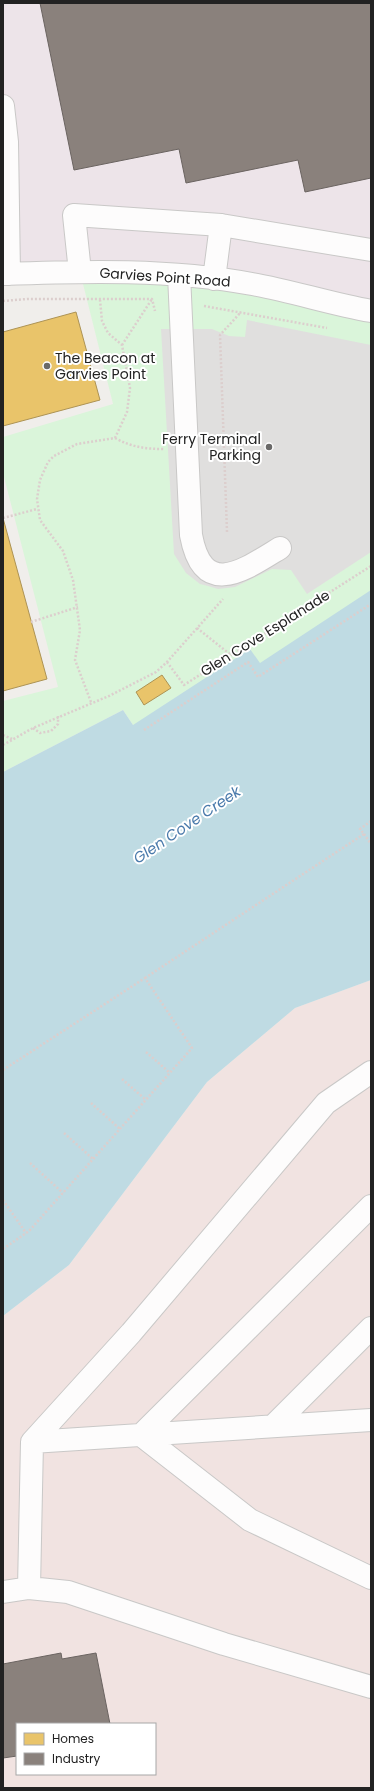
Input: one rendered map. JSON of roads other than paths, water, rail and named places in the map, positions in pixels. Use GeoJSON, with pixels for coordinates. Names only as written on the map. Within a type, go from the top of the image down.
{"type":"FeatureCollection","features":[{"type":"Feature","properties":{"kind":"street"},"geometry":{"type":"LineString","coordinates":[[3,106],[7,142],[6,274]]}},
{"type":"Feature","properties":{"kind":"street"},"geometry":{"type":"LineString","coordinates":[[80,272],[74,215],[221,225],[371,250]]}},
{"type":"Feature","properties":{"kind":"street"},"geometry":{"type":"LineString","coordinates":[[214,279],[221,225]]}},
{"type":"Feature","properties":{"kind":"street","name":"Garvies Point Road"},"geometry":{"type":"LineString","coordinates":[[6,274],[117,272],[179,275],[253,284],[340,306],[371,311]]}},
{"type":"Feature","properties":{"kind":"street"},"geometry":{"type":"LineString","coordinates":[[179,275],[191,535],[196,556],[206,569],[222,574],[232,575],[241,572],[280,548]]}},
{"type":"Feature","properties":{"kind":"street"},"geometry":{"type":"LineString","coordinates":[[28,1588],[32,1442],[131,1333],[326,1103],[371,1072]]}},
{"type":"Feature","properties":{"kind":"street"},"geometry":{"type":"LineString","coordinates":[[141,1435],[371,1206]]}},
{"type":"Feature","properties":{"kind":"street"},"geometry":{"type":"LineString","coordinates":[[274,1426],[371,1328]]}},
{"type":"Feature","properties":{"kind":"street"},"geometry":{"type":"LineString","coordinates":[[32,1442],[371,1420]]}},
{"type":"Feature","properties":{"kind":"street"},"geometry":{"type":"LineString","coordinates":[[141,1435],[250,1520],[371,1578]]}},
{"type":"Feature","properties":{"kind":"street"},"geometry":{"type":"LineString","coordinates":[[3,1592],[28,1588],[68,1592],[224,1644],[371,1687]]}},
{"type":"Feature","properties":{"kind":"water","name":"Glen Cove Creek"},"geometry":{"type":"Polygon","coordinates":[[[371,590],[371,980],[295,1008],[207,1082],[69,1265],[3,1316],[3,772],[123,710],[133,725],[250,649],[260,663],[371,590]]]}},
{"type":"Feature","properties":{"kind":"place","name":"The Beacon at Garvies Point"},"geometry":{"type":"Point","coordinates":[47,366]}},
{"type":"Feature","properties":{"kind":"place","name":"Ferry Terminal Parking"},"geometry":{"type":"Point","coordinates":[269,447]}}]}
